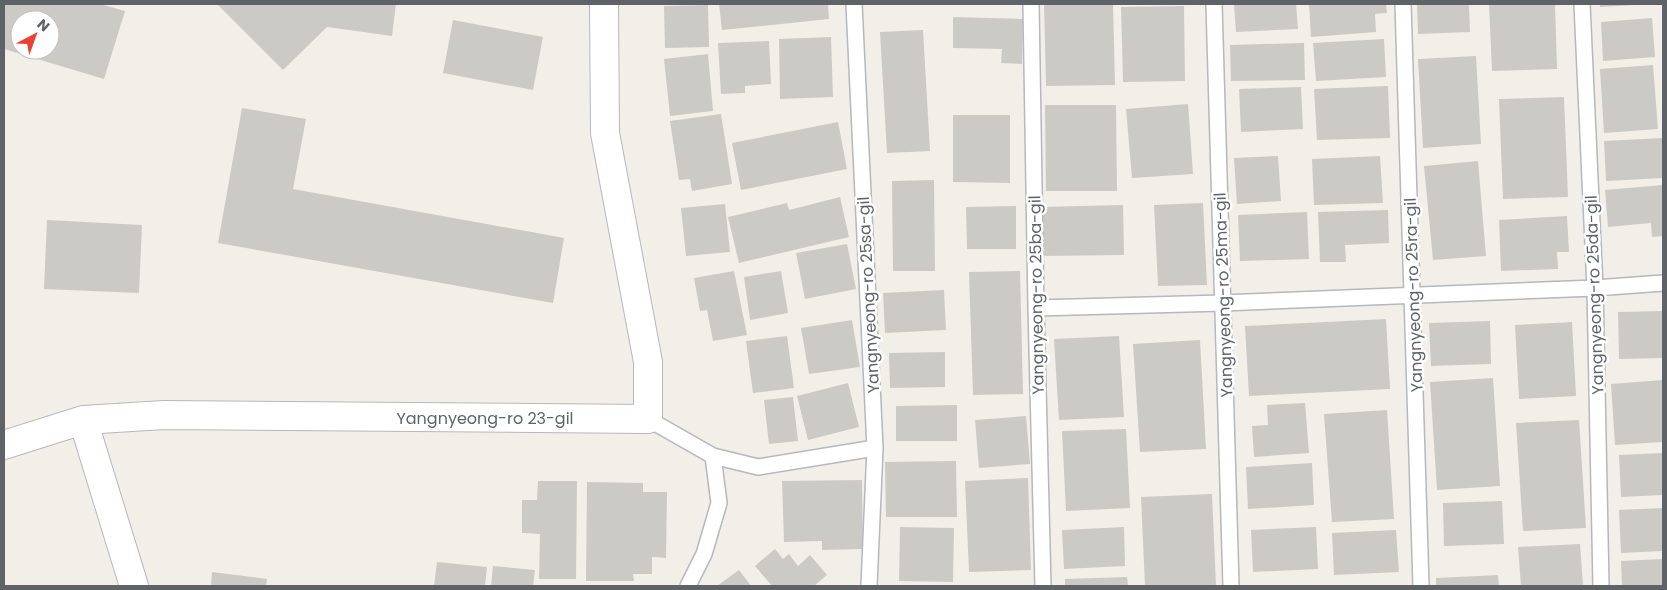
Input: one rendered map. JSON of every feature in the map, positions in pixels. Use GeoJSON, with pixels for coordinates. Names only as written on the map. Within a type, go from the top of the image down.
{"type":"FeatureCollection","features":[{"type":"Feature","properties":{"kind":"street"},"geometry":{"type":"LineString","coordinates":[[604,4],[605,134],[648,362],[648,419]]}},
{"type":"Feature","properties":{"kind":"street","name":"Yangnyeong-ro 23-gil"},"geometry":{"type":"LineString","coordinates":[[4,445],[83,420],[164,415],[648,419]]}},
{"type":"Feature","properties":{"kind":"street"},"geometry":{"type":"LineString","coordinates":[[83,420],[134,586]]}},
{"type":"Feature","properties":{"kind":"lane","name":"Yangnyeong-ro 25sa-gil"},"geometry":{"type":"LineString","coordinates":[[854,4],[875,448],[869,586]]}},
{"type":"Feature","properties":{"kind":"lane","name":"Yangnyeong-ro 25ba-gil"},"geometry":{"type":"LineString","coordinates":[[1032,4],[1036,308],[1043,586]]}},
{"type":"Feature","properties":{"kind":"lane","name":"Yangnyeong-ro 25ma-gil"},"geometry":{"type":"LineString","coordinates":[[1214,4],[1231,586]]}},
{"type":"Feature","properties":{"kind":"lane","name":"Yangnyeong-ro 25ra-gil"},"geometry":{"type":"LineString","coordinates":[[1403,4],[1421,586]]}},
{"type":"Feature","properties":{"kind":"lane","name":"Yangnyeong-ro 25da-gil"},"geometry":{"type":"LineString","coordinates":[[1582,4],[1595,288],[1601,586]]}},
{"type":"Feature","properties":{"kind":"lane"},"geometry":{"type":"LineString","coordinates":[[1036,308],[1223,303],[1595,288],[1663,283]]}},
{"type":"Feature","properties":{"kind":"lane","name":"Yangnyeong-ro 23-gil"},"geometry":{"type":"LineString","coordinates":[[648,419],[713,456],[758,466],[875,448]]}},
{"type":"Feature","properties":{"kind":"lane"},"geometry":{"type":"LineString","coordinates":[[688,586],[704,554],[719,503],[713,456]]}},
{"type":"Feature","properties":{"kind":"building"},"geometry":{"type":"Polygon","coordinates":[[[4,4],[100,4],[125,11],[104,79],[41,60],[60,60],[60,10],[10,10],[10,51],[4,49],[4,4]]]}},
{"type":"Feature","properties":{"kind":"building"},"geometry":{"type":"Polygon","coordinates":[[[217,4],[396,4],[392,36],[327,27],[283,70],[217,4]]]}},
{"type":"Feature","properties":{"kind":"building"},"geometry":{"type":"Polygon","coordinates":[[[719,4],[828,4],[829,19],[722,30],[719,4]]]}},
{"type":"Feature","properties":{"kind":"building"},"geometry":{"type":"Polygon","coordinates":[[[1044,4],[1113,4],[1115,85],[1046,86],[1044,4]]]}},
{"type":"Feature","properties":{"kind":"building"},"geometry":{"type":"Polygon","coordinates":[[[1234,4],[1296,4],[1298,29],[1236,32],[1234,4]]]}},
{"type":"Feature","properties":{"kind":"building"},"geometry":{"type":"Polygon","coordinates":[[[1309,4],[1386,4],[1387,13],[1375,14],[1376,32],[1311,37],[1309,4]]]}},
{"type":"Feature","properties":{"kind":"building"},"geometry":{"type":"Polygon","coordinates":[[[1417,4],[1469,4],[1470,32],[1418,34],[1417,4]]]}},
{"type":"Feature","properties":{"kind":"building"},"geometry":{"type":"Polygon","coordinates":[[[1489,4],[1555,4],[1557,69],[1492,71],[1489,4]]]}},
{"type":"Feature","properties":{"kind":"building"},"geometry":{"type":"Polygon","coordinates":[[[1600,4],[1635,4],[1635,5],[1600,7],[1600,4]]]}},
{"type":"Feature","properties":{"kind":"building"},"geometry":{"type":"Polygon","coordinates":[[[708,5],[709,47],[665,48],[664,6],[708,5]]]}},
{"type":"Feature","properties":{"kind":"building"},"geometry":{"type":"Polygon","coordinates":[[[1184,6],[1185,81],[1123,82],[1121,7],[1184,6]]]}},
{"type":"Feature","properties":{"kind":"building"},"geometry":{"type":"Polygon","coordinates":[[[953,17],[1023,19],[1022,64],[1001,63],[1002,49],[953,48],[953,17]]]}},
{"type":"Feature","properties":{"kind":"building"},"geometry":{"type":"Polygon","coordinates":[[[1652,18],[1655,57],[1603,61],[1601,22],[1652,18]]]}},
{"type":"Feature","properties":{"kind":"building"},"geometry":{"type":"Polygon","coordinates":[[[453,20],[543,37],[533,90],[443,73],[453,20]]]}},
{"type":"Feature","properties":{"kind":"building"},"geometry":{"type":"Polygon","coordinates":[[[923,30],[930,151],[887,153],[880,32],[923,30]]]}},
{"type":"Feature","properties":{"kind":"building"},"geometry":{"type":"Polygon","coordinates":[[[831,37],[833,97],[780,99],[779,39],[831,37]]]}},
{"type":"Feature","properties":{"kind":"building"},"geometry":{"type":"Polygon","coordinates":[[[1384,39],[1386,77],[1316,81],[1313,43],[1384,39]]]}},
{"type":"Feature","properties":{"kind":"building"},"geometry":{"type":"Polygon","coordinates":[[[769,41],[771,84],[745,86],[745,93],[721,94],[718,43],[769,41]]]}},
{"type":"Feature","properties":{"kind":"building"},"geometry":{"type":"Polygon","coordinates":[[[1304,43],[1305,80],[1231,81],[1230,45],[1304,43]]]}},
{"type":"Feature","properties":{"kind":"building"},"geometry":{"type":"Polygon","coordinates":[[[708,54],[713,111],[670,116],[664,59],[708,54]]]}},
{"type":"Feature","properties":{"kind":"building"},"geometry":{"type":"Polygon","coordinates":[[[1476,56],[1481,144],[1423,148],[1418,59],[1476,56]]]}},
{"type":"Feature","properties":{"kind":"building"},"geometry":{"type":"Polygon","coordinates":[[[1653,65],[1658,129],[1604,133],[1600,69],[1653,65]]]}},
{"type":"Feature","properties":{"kind":"building"},"geometry":{"type":"Polygon","coordinates":[[[1388,86],[1390,138],[1317,140],[1314,89],[1388,86]]]}},
{"type":"Feature","properties":{"kind":"building"},"geometry":{"type":"Polygon","coordinates":[[[1301,87],[1303,129],[1241,132],[1239,89],[1301,87]]]}},
{"type":"Feature","properties":{"kind":"building"},"geometry":{"type":"Polygon","coordinates":[[[1564,97],[1568,197],[1503,199],[1499,99],[1564,97]]]}},
{"type":"Feature","properties":{"kind":"building"},"geometry":{"type":"Polygon","coordinates":[[[1188,104],[1193,174],[1132,178],[1126,109],[1188,104]]]}},
{"type":"Feature","properties":{"kind":"building"},"geometry":{"type":"Polygon","coordinates":[[[1045,105],[1116,105],[1117,191],[1046,191],[1045,105]]]}},
{"type":"Feature","properties":{"kind":"building"},"geometry":{"type":"Polygon","coordinates":[[[242,108],[306,119],[293,189],[564,238],[553,303],[218,243],[242,108]]]}},
{"type":"Feature","properties":{"kind":"building"},"geometry":{"type":"Polygon","coordinates":[[[721,114],[732,184],[692,191],[690,179],[679,180],[670,121],[721,114]]]}},
{"type":"Feature","properties":{"kind":"building"},"geometry":{"type":"Polygon","coordinates":[[[953,115],[1010,115],[1010,183],[953,182],[953,115]]]}},
{"type":"Feature","properties":{"kind":"building"},"geometry":{"type":"Polygon","coordinates":[[[838,122],[847,169],[741,190],[732,143],[838,122]]]}},
{"type":"Feature","properties":{"kind":"building"},"geometry":{"type":"Polygon","coordinates":[[[1663,138],[1663,178],[1606,181],[1604,141],[1663,138]]]}},
{"type":"Feature","properties":{"kind":"building"},"geometry":{"type":"Polygon","coordinates":[[[1278,156],[1281,201],[1237,204],[1234,158],[1278,156]]]}},
{"type":"Feature","properties":{"kind":"building"},"geometry":{"type":"Polygon","coordinates":[[[1380,156],[1383,203],[1314,205],[1312,159],[1380,156]]]}},
{"type":"Feature","properties":{"kind":"building"},"geometry":{"type":"Polygon","coordinates":[[[1478,161],[1486,256],[1433,260],[1424,166],[1478,161]]]}},
{"type":"Feature","properties":{"kind":"building"},"geometry":{"type":"Polygon","coordinates":[[[934,180],[935,271],[893,271],[892,181],[934,180]]]}},
{"type":"Feature","properties":{"kind":"building"},"geometry":{"type":"Polygon","coordinates":[[[1663,185],[1663,236],[1652,237],[1651,223],[1608,227],[1605,190],[1663,185]]]}},
{"type":"Feature","properties":{"kind":"building"},"geometry":{"type":"Polygon","coordinates":[[[840,197],[849,237],[739,263],[728,217],[787,203],[789,210],[840,197]]]}},
{"type":"Feature","properties":{"kind":"building"},"geometry":{"type":"Polygon","coordinates":[[[1203,203],[1207,285],[1158,286],[1154,205],[1203,203]]]}},
{"type":"Feature","properties":{"kind":"building"},"geometry":{"type":"Polygon","coordinates":[[[725,204],[730,252],[686,256],[681,208],[725,204]]]}},
{"type":"Feature","properties":{"kind":"building"},"geometry":{"type":"Polygon","coordinates":[[[1123,205],[1124,255],[1042,256],[1041,207],[1123,205]]]}},
{"type":"Feature","properties":{"kind":"building"},"geometry":{"type":"Polygon","coordinates":[[[1016,206],[1016,249],[967,249],[966,207],[1016,206]]]}},
{"type":"Feature","properties":{"kind":"building"},"geometry":{"type":"Polygon","coordinates":[[[1388,210],[1389,243],[1345,245],[1346,262],[1320,262],[1318,212],[1388,210]]]}},
{"type":"Feature","properties":{"kind":"building"},"geometry":{"type":"Polygon","coordinates":[[[1307,212],[1309,259],[1240,261],[1238,215],[1307,212]]]}},
{"type":"Feature","properties":{"kind":"building"},"geometry":{"type":"Polygon","coordinates":[[[1567,216],[1569,252],[1557,252],[1558,269],[1501,271],[1499,220],[1567,216]]]}},
{"type":"Feature","properties":{"kind":"building"},"geometry":{"type":"Polygon","coordinates":[[[47,220],[142,225],[139,293],[44,289],[47,220]]]}},
{"type":"Feature","properties":{"kind":"building"},"geometry":{"type":"Polygon","coordinates":[[[847,244],[856,289],[805,299],[796,253],[847,244]]]}},
{"type":"Feature","properties":{"kind":"building"},"geometry":{"type":"Polygon","coordinates":[[[734,271],[747,335],[713,341],[707,310],[700,311],[694,278],[734,271]]]}},
{"type":"Feature","properties":{"kind":"building"},"geometry":{"type":"Polygon","coordinates":[[[781,271],[788,313],[750,320],[744,277],[781,271]]]}},
{"type":"Feature","properties":{"kind":"building"},"geometry":{"type":"Polygon","coordinates":[[[1020,271],[1023,394],[973,395],[969,272],[1020,271]]]}},
{"type":"Feature","properties":{"kind":"building"},"geometry":{"type":"Polygon","coordinates":[[[944,290],[946,330],[885,333],[883,293],[944,290]]]}},
{"type":"Feature","properties":{"kind":"building"},"geometry":{"type":"Polygon","coordinates":[[[1663,311],[1663,358],[1619,359],[1618,312],[1663,311]]]}},
{"type":"Feature","properties":{"kind":"building"},"geometry":{"type":"Polygon","coordinates":[[[1386,319],[1390,389],[1249,396],[1245,326],[1386,319]]]}},
{"type":"Feature","properties":{"kind":"building"},"geometry":{"type":"Polygon","coordinates":[[[852,320],[860,367],[809,374],[801,328],[852,320]]]}},
{"type":"Feature","properties":{"kind":"building"},"geometry":{"type":"Polygon","coordinates":[[[1490,321],[1491,364],[1431,366],[1429,323],[1490,321]]]}},
{"type":"Feature","properties":{"kind":"building"},"geometry":{"type":"Polygon","coordinates":[[[1572,322],[1576,396],[1519,399],[1515,325],[1572,322]]]}},
{"type":"Feature","properties":{"kind":"building"},"geometry":{"type":"Polygon","coordinates":[[[787,336],[794,388],[753,393],[746,341],[787,336]]]}},
{"type":"Feature","properties":{"kind":"building"},"geometry":{"type":"Polygon","coordinates":[[[1119,336],[1124,417],[1059,420],[1054,339],[1119,336]]]}},
{"type":"Feature","properties":{"kind":"building"},"geometry":{"type":"Polygon","coordinates":[[[1200,340],[1206,449],[1140,452],[1133,344],[1200,340]]]}},
{"type":"Feature","properties":{"kind":"building"},"geometry":{"type":"Polygon","coordinates":[[[945,352],[945,387],[890,388],[889,353],[945,352]]]}},
{"type":"Feature","properties":{"kind":"building"},"geometry":{"type":"Polygon","coordinates":[[[1493,378],[1500,486],[1437,490],[1430,382],[1493,378]]]}},
{"type":"Feature","properties":{"kind":"building"},"geometry":{"type":"Polygon","coordinates":[[[1663,380],[1663,442],[1615,445],[1611,384],[1663,380]]]}},
{"type":"Feature","properties":{"kind":"building"},"geometry":{"type":"Polygon","coordinates":[[[848,383],[859,427],[808,440],[797,396],[848,383]]]}},
{"type":"Feature","properties":{"kind":"building"},"geometry":{"type":"Polygon","coordinates":[[[793,397],[798,441],[769,444],[764,400],[793,397]]]}},
{"type":"Feature","properties":{"kind":"building"},"geometry":{"type":"Polygon","coordinates":[[[1305,403],[1309,453],[1254,457],[1252,426],[1268,425],[1267,405],[1305,403]]]}},
{"type":"Feature","properties":{"kind":"building"},"geometry":{"type":"Polygon","coordinates":[[[957,405],[957,441],[896,441],[896,406],[957,405]]]}},
{"type":"Feature","properties":{"kind":"building"},"geometry":{"type":"Polygon","coordinates":[[[1387,410],[1394,519],[1332,522],[1324,414],[1387,410]]]}},
{"type":"Feature","properties":{"kind":"building"},"geometry":{"type":"Polygon","coordinates":[[[1026,416],[1030,464],[979,468],[975,420],[1026,416]]]}},
{"type":"Feature","properties":{"kind":"building"},"geometry":{"type":"Polygon","coordinates":[[[1579,420],[1586,528],[1523,531],[1516,423],[1579,420]]]}},
{"type":"Feature","properties":{"kind":"building"},"geometry":{"type":"Polygon","coordinates":[[[1126,429],[1130,508],[1066,511],[1062,431],[1126,429]]]}},
{"type":"Feature","properties":{"kind":"building"},"geometry":{"type":"Polygon","coordinates":[[[1663,453],[1663,495],[1621,497],[1619,455],[1663,453]]]}},
{"type":"Feature","properties":{"kind":"building"},"geometry":{"type":"Polygon","coordinates":[[[956,461],[957,517],[886,517],[885,462],[956,461]]]}},
{"type":"Feature","properties":{"kind":"building"},"geometry":{"type":"Polygon","coordinates":[[[1312,463],[1314,505],[1248,509],[1246,467],[1312,463]]]}},
{"type":"Feature","properties":{"kind":"building"},"geometry":{"type":"Polygon","coordinates":[[[1028,478],[1031,570],[969,572],[965,481],[1028,478]]]}},
{"type":"Feature","properties":{"kind":"building"},"geometry":{"type":"Polygon","coordinates":[[[862,480],[863,549],[822,550],[822,541],[784,542],[782,481],[862,480]]]}},
{"type":"Feature","properties":{"kind":"building"},"geometry":{"type":"Polygon","coordinates":[[[538,481],[577,481],[576,579],[539,579],[540,534],[522,533],[522,500],[537,500],[538,481]]]}},
{"type":"Feature","properties":{"kind":"building"},"geometry":{"type":"Polygon","coordinates":[[[587,482],[643,483],[643,492],[667,492],[666,558],[652,557],[652,574],[633,574],[634,581],[586,581],[587,482]]]}},
{"type":"Feature","properties":{"kind":"building"},"geometry":{"type":"Polygon","coordinates":[[[1212,494],[1216,586],[1145,586],[1141,497],[1212,494]]]}},
{"type":"Feature","properties":{"kind":"building"},"geometry":{"type":"Polygon","coordinates":[[[1502,501],[1504,544],[1444,546],[1443,503],[1502,501]]]}},
{"type":"Feature","properties":{"kind":"building"},"geometry":{"type":"Polygon","coordinates":[[[1663,508],[1663,551],[1621,553],[1619,510],[1663,508]]]}},
{"type":"Feature","properties":{"kind":"building"},"geometry":{"type":"Polygon","coordinates":[[[900,527],[954,528],[953,582],[899,581],[900,527]]]}},
{"type":"Feature","properties":{"kind":"building"},"geometry":{"type":"Polygon","coordinates":[[[1124,527],[1125,566],[1064,569],[1062,530],[1124,527]]]}},
{"type":"Feature","properties":{"kind":"building"},"geometry":{"type":"Polygon","coordinates":[[[1316,527],[1318,569],[1253,572],[1251,530],[1316,527]]]}},
{"type":"Feature","properties":{"kind":"building"},"geometry":{"type":"Polygon","coordinates":[[[1396,530],[1399,572],[1334,575],[1332,533],[1396,530]]]}},
{"type":"Feature","properties":{"kind":"building"},"geometry":{"type":"Polygon","coordinates":[[[1580,544],[1583,586],[1521,586],[1518,547],[1580,544]]]}},
{"type":"Feature","properties":{"kind":"building"},"geometry":{"type":"Polygon","coordinates":[[[775,549],[783,559],[789,554],[798,566],[810,555],[827,575],[814,586],[772,586],[755,566],[775,549]]]}},
{"type":"Feature","properties":{"kind":"building"},"geometry":{"type":"Polygon","coordinates":[[[1663,559],[1663,586],[1622,586],[1621,561],[1663,559]]]}},
{"type":"Feature","properties":{"kind":"building"},"geometry":{"type":"Polygon","coordinates":[[[437,562],[487,567],[485,586],[434,586],[437,562]]]}},
{"type":"Feature","properties":{"kind":"building"},"geometry":{"type":"Polygon","coordinates":[[[493,566],[535,570],[533,586],[491,586],[493,566]]]}},
{"type":"Feature","properties":{"kind":"building"},"geometry":{"type":"Polygon","coordinates":[[[739,570],[751,586],[717,586],[739,570]]]}},
{"type":"Feature","properties":{"kind":"building"},"geometry":{"type":"Polygon","coordinates":[[[212,572],[267,579],[266,586],[211,586],[212,572]]]}},
{"type":"Feature","properties":{"kind":"building"},"geometry":{"type":"Polygon","coordinates":[[[1498,575],[1499,586],[1436,586],[1436,578],[1498,575]]]}},
{"type":"Feature","properties":{"kind":"building"},"geometry":{"type":"Polygon","coordinates":[[[1127,577],[1128,586],[1065,586],[1065,579],[1127,577]]]}}]}
